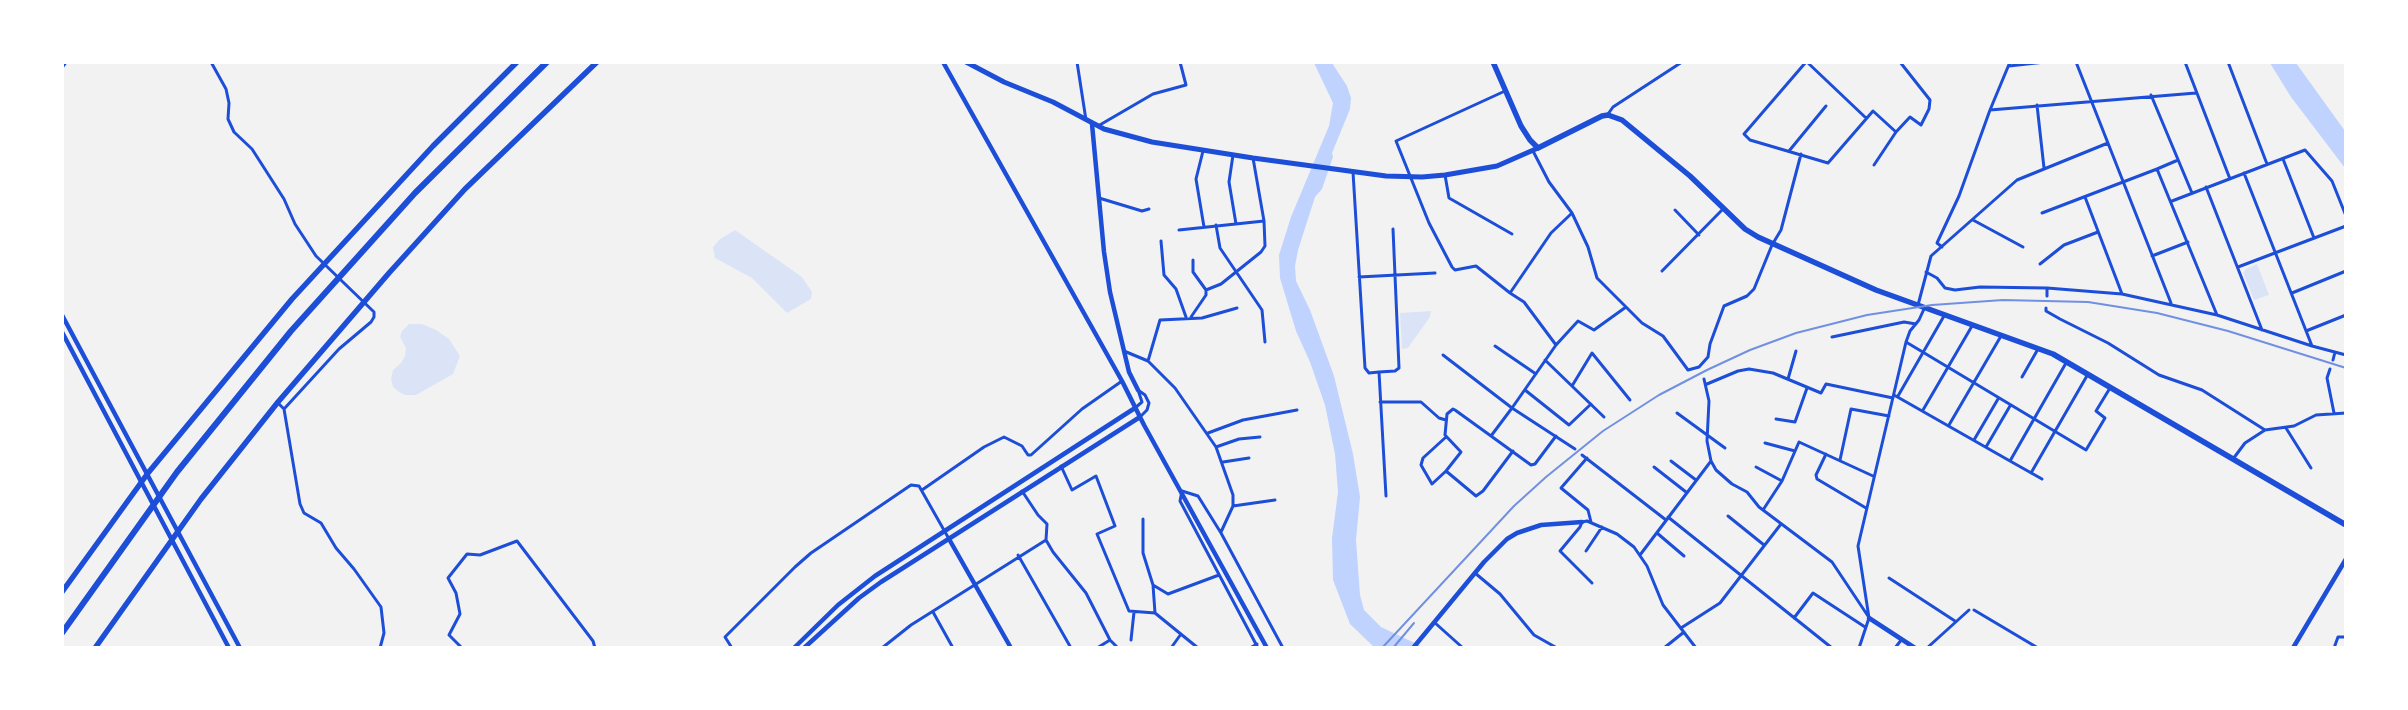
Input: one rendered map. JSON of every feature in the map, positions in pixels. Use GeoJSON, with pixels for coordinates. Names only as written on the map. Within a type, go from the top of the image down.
{"type":"FeatureCollection","features":[{"type":"Feature","properties":{"kind":"highway"},"geometry":{"type":"LineString","coordinates":[[62,633],[137,526],[244,386],[324,292],[415,193],[546,62]]}},
{"type":"Feature","properties":{"kind":"main road"},"geometry":{"type":"LineString","coordinates":[[62,66],[65,62]]}},
{"type":"Feature","properties":{"kind":"main road"},"geometry":{"type":"LineString","coordinates":[[62,592],[148,473],[220,383],[323,264],[433,146],[517,62]]}},
{"type":"Feature","properties":{"kind":"main road"},"geometry":{"type":"LineString","coordinates":[[94,648],[177,529],[278,402],[465,189],[597,62]]}},
{"type":"Feature","properties":{"kind":"main road"},"geometry":{"type":"LineString","coordinates":[[1493,62],[1521,126],[1535,149]]}},
{"type":"Feature","properties":{"kind":"main road"},"geometry":{"type":"LineString","coordinates":[[970,63],[1004,82],[1052,102],[1095,126],[1139,140],[1354,172],[1410,177],[1445,175],[1497,166],[1608,115],[1622,120],[1639,132],[1690,176],[1745,229],[1772,245],[1924,309],[2038,349],[2067,362],[2346,525]]}},
{"type":"Feature","properties":{"kind":"street"},"geometry":{"type":"LineString","coordinates":[[211,62],[226,89],[230,125],[252,149],[284,199],[295,224],[323,264],[374,312],[374,317],[339,349],[284,409]]}},
{"type":"Feature","properties":{"kind":"street"},"geometry":{"type":"LineString","coordinates":[[943,62],[1122,381],[1265,645]]}},
{"type":"Feature","properties":{"kind":"street"},"geometry":{"type":"LineString","coordinates":[[1077,62],[1086,121]]}},
{"type":"Feature","properties":{"kind":"street"},"geometry":{"type":"LineString","coordinates":[[794,648],[838,605],[860,587],[1142,402],[1138,390],[1130,378],[1110,292],[1099,198],[1095,126],[1153,94],[1186,85],[1180,62]]}},
{"type":"Feature","properties":{"kind":"street"},"geometry":{"type":"LineString","coordinates":[[1608,115],[1613,107],[1682,62]]}},
{"type":"Feature","properties":{"kind":"street"},"geometry":{"type":"LineString","coordinates":[[1866,118],[1807,62],[1744,134],[1750,140],[1828,163],[1873,111],[1896,132]]}},
{"type":"Feature","properties":{"kind":"street"},"geometry":{"type":"LineString","coordinates":[[1874,165],[1896,132],[1910,116],[1921,125],[1929,109],[1930,100],[1900,62]]}},
{"type":"Feature","properties":{"kind":"street"},"geometry":{"type":"LineString","coordinates":[[1942,247],[1937,243],[1959,196],[2009,64],[2045,62]]}},
{"type":"Feature","properties":{"kind":"street"},"geometry":{"type":"LineString","coordinates":[[2076,62],[2171,303]]}},
{"type":"Feature","properties":{"kind":"street"},"geometry":{"type":"LineString","coordinates":[[2185,62],[2230,179]]}},
{"type":"Feature","properties":{"kind":"street"},"geometry":{"type":"LineString","coordinates":[[2228,62],[2267,164]]}},
{"type":"Feature","properties":{"kind":"street"},"geometry":{"type":"LineString","coordinates":[[1505,91],[1396,141],[1429,223],[1452,267],[1455,270],[1476,266],[1510,294],[1524,302],[1556,345]]}},
{"type":"Feature","properties":{"kind":"street"},"geometry":{"type":"LineString","coordinates":[[1990,110],[2196,92]]}},
{"type":"Feature","properties":{"kind":"street"},"geometry":{"type":"LineString","coordinates":[[2151,95],[2192,193]]}},
{"type":"Feature","properties":{"kind":"street"},"geometry":{"type":"LineString","coordinates":[[2037,105],[2044,168]]}},
{"type":"Feature","properties":{"kind":"street"},"geometry":{"type":"LineString","coordinates":[[1789,151],[1826,106]]}},
{"type":"Feature","properties":{"kind":"street"},"geometry":{"type":"LineString","coordinates":[[1918,306],[1931,256],[2017,180],[2108,143]]}},
{"type":"Feature","properties":{"kind":"street"},"geometry":{"type":"LineString","coordinates":[[1535,149],[1549,182],[1572,213],[1588,247],[1597,278],[1651,330],[1663,336],[1688,370],[1699,368],[1708,357],[1710,344],[1722,309],[1728,303],[1747,296],[1751,292],[1772,245],[1781,230],[1801,154]]}},
{"type":"Feature","properties":{"kind":"street"},"geometry":{"type":"LineString","coordinates":[[2172,201],[2305,150],[2332,181],[2346,216]]}},
{"type":"Feature","properties":{"kind":"street"},"geometry":{"type":"LineString","coordinates":[[1203,151],[1196,179],[1204,227]]}},
{"type":"Feature","properties":{"kind":"street"},"geometry":{"type":"LineString","coordinates":[[1233,155],[1229,182],[1236,224]]}},
{"type":"Feature","properties":{"kind":"street"},"geometry":{"type":"LineString","coordinates":[[1206,290],[1221,284],[1261,252],[1265,246],[1264,221],[1253,158]]}},
{"type":"Feature","properties":{"kind":"street"},"geometry":{"type":"LineString","coordinates":[[2283,159],[2314,238]]}},
{"type":"Feature","properties":{"kind":"street"},"geometry":{"type":"LineString","coordinates":[[2042,214],[2178,160]]}},
{"type":"Feature","properties":{"kind":"street"},"geometry":{"type":"LineString","coordinates":[[2157,169],[2172,201],[2218,315]]}},
{"type":"Feature","properties":{"kind":"street"},"geometry":{"type":"LineString","coordinates":[[1354,172],[1365,368],[1369,372],[1395,371],[1399,368],[1393,229]]}},
{"type":"Feature","properties":{"kind":"street"},"geometry":{"type":"LineString","coordinates":[[2244,173],[2312,346]]}},
{"type":"Feature","properties":{"kind":"street"},"geometry":{"type":"LineString","coordinates":[[1445,175],[1449,198],[1512,234]]}},
{"type":"Feature","properties":{"kind":"street"},"geometry":{"type":"LineString","coordinates":[[2206,187],[2262,331]]}},
{"type":"Feature","properties":{"kind":"street"},"geometry":{"type":"LineString","coordinates":[[2085,197],[2122,294]]}},
{"type":"Feature","properties":{"kind":"street"},"geometry":{"type":"LineString","coordinates":[[1099,198],[1142,211],[1150,208]]}},
{"type":"Feature","properties":{"kind":"street"},"geometry":{"type":"LineString","coordinates":[[1662,271],[1723,209]]}},
{"type":"Feature","properties":{"kind":"street"},"geometry":{"type":"LineString","coordinates":[[1675,210],[1699,235]]}},
{"type":"Feature","properties":{"kind":"street"},"geometry":{"type":"LineString","coordinates":[[1510,294],[1551,233],[1572,213]]}},
{"type":"Feature","properties":{"kind":"street"},"geometry":{"type":"LineString","coordinates":[[1973,220],[2022,247]]}},
{"type":"Feature","properties":{"kind":"street"},"geometry":{"type":"LineString","coordinates":[[1179,230],[1264,221]]}},
{"type":"Feature","properties":{"kind":"street"},"geometry":{"type":"LineString","coordinates":[[1216,225],[1220,248],[1256,298],[1262,310],[1265,342]]}},
{"type":"Feature","properties":{"kind":"street"},"geometry":{"type":"LineString","coordinates":[[2238,267],[2346,226]]}},
{"type":"Feature","properties":{"kind":"street"},"geometry":{"type":"LineString","coordinates":[[2040,264],[2064,245],[2098,232]]}},
{"type":"Feature","properties":{"kind":"street"},"geometry":{"type":"LineString","coordinates":[[1161,241],[1164,275],[1176,289],[1186,318]]}},
{"type":"Feature","properties":{"kind":"street"},"geometry":{"type":"LineString","coordinates":[[2152,256],[2188,242]]}},
{"type":"Feature","properties":{"kind":"street"},"geometry":{"type":"LineString","coordinates":[[1191,317],[1206,295],[1206,290],[1193,272],[1193,260]]}},
{"type":"Feature","properties":{"kind":"street"},"geometry":{"type":"LineString","coordinates":[[2292,293],[2346,271]]}},
{"type":"Feature","properties":{"kind":"street"},"geometry":{"type":"LineString","coordinates":[[1926,272],[1934,276],[1945,288],[1950,290],[1980,287],[2047,288],[2122,294],[2171,303],[2218,315],[2262,331],[2346,355]]}},
{"type":"Feature","properties":{"kind":"street"},"geometry":{"type":"LineString","coordinates":[[1359,277],[1435,273]]}},
{"type":"Feature","properties":{"kind":"street"},"geometry":{"type":"LineString","coordinates":[[2047,288],[2047,296]]}},
{"type":"Feature","properties":{"kind":"street"},"geometry":{"type":"LineString","coordinates":[[1491,436],[1556,345],[1578,321],[1594,330],[1626,307]]}},
{"type":"Feature","properties":{"kind":"street"},"geometry":{"type":"LineString","coordinates":[[1148,361],[1160,320],[1215,315],[1237,308]]}},
{"type":"Feature","properties":{"kind":"street"},"geometry":{"type":"LineString","coordinates":[[2046,308],[2046,310],[2060,319],[2108,343],[2159,375],[2202,390],[2265,430]]}},
{"type":"Feature","properties":{"kind":"street"},"geometry":{"type":"LineString","coordinates":[[1859,648],[1865,627],[1870,618],[1858,549],[1873,476],[1906,342],[1910,331],[1924,309]]}},
{"type":"Feature","properties":{"kind":"street"},"geometry":{"type":"LineString","coordinates":[[62,315],[240,648]]}},
{"type":"Feature","properties":{"kind":"street"},"geometry":{"type":"LineString","coordinates":[[2306,331],[2346,315]]}},
{"type":"Feature","properties":{"kind":"street"},"geometry":{"type":"LineString","coordinates":[[1898,396],[1944,316]]}},
{"type":"Feature","properties":{"kind":"street"},"geometry":{"type":"LineString","coordinates":[[1832,338],[1904,322],[1916,324]]}},
{"type":"Feature","properties":{"kind":"street"},"geometry":{"type":"LineString","coordinates":[[1923,410],[1972,326]]}},
{"type":"Feature","properties":{"kind":"street"},"geometry":{"type":"LineString","coordinates":[[62,332],[229,648]]}},
{"type":"Feature","properties":{"kind":"street"},"geometry":{"type":"LineString","coordinates":[[1949,425],[2001,336]]}},
{"type":"Feature","properties":{"kind":"street"},"geometry":{"type":"LineString","coordinates":[[1906,342],[2054,433],[2087,450],[2105,418],[2096,412],[2111,387]]}},
{"type":"Feature","properties":{"kind":"street"},"geometry":{"type":"LineString","coordinates":[[1495,346],[1536,374]]}},
{"type":"Feature","properties":{"kind":"street"},"geometry":{"type":"LineString","coordinates":[[2022,377],[2038,349]]}},
{"type":"Feature","properties":{"kind":"street"},"geometry":{"type":"LineString","coordinates":[[1124,351],[1148,361],[1175,388],[1216,447],[1223,462],[1233,495],[1233,506],[1221,533]]}},
{"type":"Feature","properties":{"kind":"street"},"geometry":{"type":"LineString","coordinates":[[1788,379],[1796,351]]}},
{"type":"Feature","properties":{"kind":"street"},"geometry":{"type":"LineString","coordinates":[[2333,360],[2335,352]]}},
{"type":"Feature","properties":{"kind":"street"},"geometry":{"type":"LineString","coordinates":[[1572,386],[1592,353],[1630,400]]}},
{"type":"Feature","properties":{"kind":"street"},"geometry":{"type":"LineString","coordinates":[[1442,355],[1512,408],[1575,449]]}},
{"type":"Feature","properties":{"kind":"street"},"geometry":{"type":"LineString","coordinates":[[1545,360],[1604,417]]}},
{"type":"Feature","properties":{"kind":"street"},"geometry":{"type":"LineString","coordinates":[[2010,461],[2067,362]]}},
{"type":"Feature","properties":{"kind":"street"},"geometry":{"type":"LineString","coordinates":[[1707,384],[1738,371],[1749,369],[1773,373],[1821,393],[1826,384],[1898,396],[2042,479]]}},
{"type":"Feature","properties":{"kind":"street"},"geometry":{"type":"LineString","coordinates":[[2330,369],[2327,378],[2334,414]]}},
{"type":"Feature","properties":{"kind":"street"},"geometry":{"type":"LineString","coordinates":[[1379,372],[1386,496]]}},
{"type":"Feature","properties":{"kind":"street"},"geometry":{"type":"LineString","coordinates":[[2031,473],[2089,374]]}},
{"type":"Feature","properties":{"kind":"street"},"geometry":{"type":"LineString","coordinates":[[1704,378],[1707,384],[1710,411],[1707,434],[1711,461],[1721,476],[1747,492],[1764,510],[1832,562],[1870,618],[1915,648]]}},
{"type":"Feature","properties":{"kind":"street"},"geometry":{"type":"LineString","coordinates":[[922,490],[984,447],[1004,437],[1022,446],[1028,455],[1031,455],[1082,408],[1122,381]]}},
{"type":"Feature","properties":{"kind":"street"},"geometry":{"type":"LineString","coordinates":[[1776,419],[1795,422],[1807,388]]}},
{"type":"Feature","properties":{"kind":"street"},"geometry":{"type":"LineString","coordinates":[[804,648],[859,598],[949,538],[1140,417],[1147,410],[1148,403],[1145,395],[1138,390]]}},
{"type":"Feature","properties":{"kind":"street"},"geometry":{"type":"LineString","coordinates":[[1525,390],[1569,425],[1591,404]]}},
{"type":"Feature","properties":{"kind":"street"},"geometry":{"type":"LineString","coordinates":[[1974,440],[1998,399]]}},
{"type":"Feature","properties":{"kind":"street"},"geometry":{"type":"LineString","coordinates":[[278,402],[284,409],[300,504],[304,513],[320,523],[336,548],[354,569],[381,607],[384,633],[380,648]]}},
{"type":"Feature","properties":{"kind":"street"},"geometry":{"type":"LineString","coordinates":[[1380,402],[1421,402],[1439,418],[1446,420]]}},
{"type":"Feature","properties":{"kind":"street"},"geometry":{"type":"LineString","coordinates":[[1986,447],[2010,406]]}},
{"type":"Feature","properties":{"kind":"street"},"geometry":{"type":"LineString","coordinates":[[1840,460],[1851,409],[1888,416]]}},
{"type":"Feature","properties":{"kind":"street"},"geometry":{"type":"LineString","coordinates":[[1208,433],[1243,420],[1297,410]]}},
{"type":"Feature","properties":{"kind":"street"},"geometry":{"type":"LineString","coordinates":[[1446,437],[1423,458],[1421,465],[1423,471],[1432,484],[1446,471],[1461,452],[1446,437],[1446,420],[1450,411],[1456,410],[1532,465],[1535,464],[1556,436]]}},
{"type":"Feature","properties":{"kind":"street"},"geometry":{"type":"LineString","coordinates":[[1677,413],[1725,448]]}},
{"type":"Feature","properties":{"kind":"street"},"geometry":{"type":"LineString","coordinates":[[2233,459],[2245,443],[2265,430],[2294,426],[2316,415],[2346,413]]}},
{"type":"Feature","properties":{"kind":"street"},"geometry":{"type":"LineString","coordinates":[[2286,428],[2311,468]]}},
{"type":"Feature","properties":{"kind":"street"},"geometry":{"type":"LineString","coordinates":[[1216,447],[1239,439],[1260,437]]}},
{"type":"Feature","properties":{"kind":"street"},"geometry":{"type":"LineString","coordinates":[[1764,510],[1782,481],[1800,442],[1873,476]]}},
{"type":"Feature","properties":{"kind":"street"},"geometry":{"type":"LineString","coordinates":[[1766,443],[1795,451]]}},
{"type":"Feature","properties":{"kind":"street"},"geometry":{"type":"LineString","coordinates":[[1446,471],[1476,496],[1483,490],[1513,451]]}},
{"type":"Feature","properties":{"kind":"street"},"geometry":{"type":"LineString","coordinates":[[1826,454],[1816,474],[1817,479],[1866,508]]}},
{"type":"Feature","properties":{"kind":"street"},"geometry":{"type":"LineString","coordinates":[[1582,455],[1742,575],[1832,648]]}},
{"type":"Feature","properties":{"kind":"street"},"geometry":{"type":"LineString","coordinates":[[1223,462],[1249,458]]}},
{"type":"Feature","properties":{"kind":"street"},"geometry":{"type":"LineString","coordinates":[[1587,458],[1561,488],[1588,510],[1591,522]]}},
{"type":"Feature","properties":{"kind":"street"},"geometry":{"type":"LineString","coordinates":[[1671,461],[1696,480]]}},
{"type":"Feature","properties":{"kind":"street"},"geometry":{"type":"LineString","coordinates":[[1640,555],[1711,461]]}},
{"type":"Feature","properties":{"kind":"street"},"geometry":{"type":"LineString","coordinates":[[1061,466],[1072,490],[1096,476],[1115,526],[1097,534],[1129,612],[1156,613],[1198,648]]}},
{"type":"Feature","properties":{"kind":"street"},"geometry":{"type":"LineString","coordinates":[[1654,467],[1686,492]]}},
{"type":"Feature","properties":{"kind":"street"},"geometry":{"type":"LineString","coordinates":[[1756,467],[1782,481]]}},
{"type":"Feature","properties":{"kind":"street"},"geometry":{"type":"LineString","coordinates":[[732,648],[725,637],[812,553],[911,485],[916,484],[922,490],[1011,648]]}},
{"type":"Feature","properties":{"kind":"street"},"geometry":{"type":"LineString","coordinates":[[1022,491],[1038,515],[1047,524],[1046,540],[1052,552],[1086,593],[1110,640],[1118,648]]}},
{"type":"Feature","properties":{"kind":"street"},"geometry":{"type":"LineString","coordinates":[[1182,492],[1198,496],[1221,533],[1283,648]]}},
{"type":"Feature","properties":{"kind":"street"},"geometry":{"type":"LineString","coordinates":[[1182,492],[1180,501],[1257,646],[1250,648]]}},
{"type":"Feature","properties":{"kind":"street"},"geometry":{"type":"LineString","coordinates":[[1233,506],[1276,500]]}},
{"type":"Feature","properties":{"kind":"street"},"geometry":{"type":"LineString","coordinates":[[1728,516],[1764,544]]}},
{"type":"Feature","properties":{"kind":"street"},"geometry":{"type":"LineString","coordinates":[[1143,519],[1143,553],[1153,585],[1156,613]]}},
{"type":"Feature","properties":{"kind":"street"},"geometry":{"type":"LineString","coordinates":[[1582,522],[1560,551],[1592,584]]}},
{"type":"Feature","properties":{"kind":"street"},"geometry":{"type":"LineString","coordinates":[[1413,648],[1475,572],[1502,544],[1517,533],[1547,524],[1582,522],[1591,522],[1602,526],[1624,538],[1640,555],[1663,605],[1696,648]]}},
{"type":"Feature","properties":{"kind":"street"},"geometry":{"type":"LineString","coordinates":[[1681,628],[1717,606],[1781,524]]}},
{"type":"Feature","properties":{"kind":"street"},"geometry":{"type":"LineString","coordinates":[[1586,551],[1602,526]]}},
{"type":"Feature","properties":{"kind":"street"},"geometry":{"type":"LineString","coordinates":[[1657,533],[1684,556]]}},
{"type":"Feature","properties":{"kind":"street"},"geometry":{"type":"LineString","coordinates":[[882,648],[1018,555],[1046,540]]}},
{"type":"Feature","properties":{"kind":"street"},"geometry":{"type":"LineString","coordinates":[[462,648],[449,635],[460,614],[456,593],[448,578],[467,554],[480,555],[517,542],[593,641],[595,648]]}},
{"type":"Feature","properties":{"kind":"street"},"geometry":{"type":"LineString","coordinates":[[1018,555],[1071,648]]}},
{"type":"Feature","properties":{"kind":"street"},"geometry":{"type":"LineString","coordinates":[[2293,648],[2346,559]]}},
{"type":"Feature","properties":{"kind":"street"},"geometry":{"type":"LineString","coordinates":[[1475,572],[1500,594],[1534,635],[1557,648]]}},
{"type":"Feature","properties":{"kind":"street"},"geometry":{"type":"LineString","coordinates":[[1153,585],[1168,594],[1219,575]]}},
{"type":"Feature","properties":{"kind":"street"},"geometry":{"type":"LineString","coordinates":[[1889,578],[1955,621]]}},
{"type":"Feature","properties":{"kind":"street"},"geometry":{"type":"LineString","coordinates":[[1794,618],[1813,593],[1865,627]]}},
{"type":"Feature","properties":{"kind":"street"},"geometry":{"type":"LineString","coordinates":[[1927,648],[1969,610]]}},
{"type":"Feature","properties":{"kind":"street"},"geometry":{"type":"LineString","coordinates":[[1974,610],[2038,648]]}},
{"type":"Feature","properties":{"kind":"street"},"geometry":{"type":"LineString","coordinates":[[932,612],[953,648]]}},
{"type":"Feature","properties":{"kind":"street"},"geometry":{"type":"LineString","coordinates":[[1130,640],[1134,612]]}},
{"type":"Feature","properties":{"kind":"street"},"geometry":{"type":"LineString","coordinates":[[1434,622],[1463,648]]}},
{"type":"Feature","properties":{"kind":"street"},"geometry":{"type":"LineString","coordinates":[[1664,648],[1684,632]]}},
{"type":"Feature","properties":{"kind":"street"},"geometry":{"type":"LineString","coordinates":[[1171,648],[1181,634]]}},
{"type":"Feature","properties":{"kind":"street"},"geometry":{"type":"LineString","coordinates":[[2334,648],[2338,637],[2346,637]]}},
{"type":"Feature","properties":{"kind":"street"},"geometry":{"type":"LineString","coordinates":[[1895,648],[1902,639]]}},
{"type":"Feature","properties":{"kind":"street"},"geometry":{"type":"LineString","coordinates":[[1097,648],[1110,640]]}},
{"type":"Feature","properties":{"kind":"street"},"geometry":{"type":"LineString","coordinates":[[945,648],[950,643]]}},
{"type":"Feature","properties":{"kind":"shaded area"},"geometry":{"type":"Polygon","coordinates":[[[735,230],[802,277],[812,292],[811,299],[787,313],[752,278],[715,258],[713,247],[720,239],[735,230]]]}},
{"type":"Feature","properties":{"kind":"shaded area"},"geometry":{"type":"Polygon","coordinates":[[[2257,264],[2269,295],[2254,300],[2243,273],[2246,269],[2257,264]]]}},
{"type":"Feature","properties":{"kind":"shaded area"},"geometry":{"type":"Polygon","coordinates":[[[1431,311],[1430,317],[1408,348],[1402,349],[1400,313],[1431,311]]]}},
{"type":"Feature","properties":{"kind":"shaded area"},"geometry":{"type":"Polygon","coordinates":[[[409,324],[422,324],[436,330],[449,339],[460,356],[453,374],[416,395],[405,395],[399,392],[393,387],[391,379],[393,370],[401,363],[405,356],[406,348],[400,337],[402,331],[409,324]]]}},
{"type":"Feature","properties":{"kind":"water"},"geometry":{"type":"Polygon","coordinates":[[[1314,63],[1332,63],[1347,86],[1351,98],[1350,109],[1332,153],[1333,157],[1322,189],[1315,197],[1298,250],[1295,266],[1296,281],[1310,310],[1334,376],[1353,454],[1360,497],[1356,540],[1360,595],[1364,610],[1381,627],[1423,647],[1374,647],[1350,624],[1333,580],[1332,538],[1338,492],[1335,454],[1325,405],[1310,362],[1296,331],[1280,278],[1279,255],[1291,217],[1329,126],[1333,103],[1314,63]]]}},
{"type":"Feature","properties":{"kind":"water"},"geometry":{"type":"Polygon","coordinates":[[[2270,63],[2296,63],[2345,131],[2345,168],[2291,97],[2270,63]]]}},
{"type":"Feature","properties":{"kind":"railway"},"geometry":{"type":"LineString","coordinates":[[1382,648],[1514,506],[1546,477],[1603,431],[1659,395],[1707,370],[1750,350],[1796,333],[1867,315],[1932,305],[2003,300],[2088,302],[2157,313],[2228,331],[2346,368]]}},
{"type":"Feature","properties":{"kind":"railway"},"geometry":{"type":"LineString","coordinates":[[1393,648],[1414,623]]}}]}
